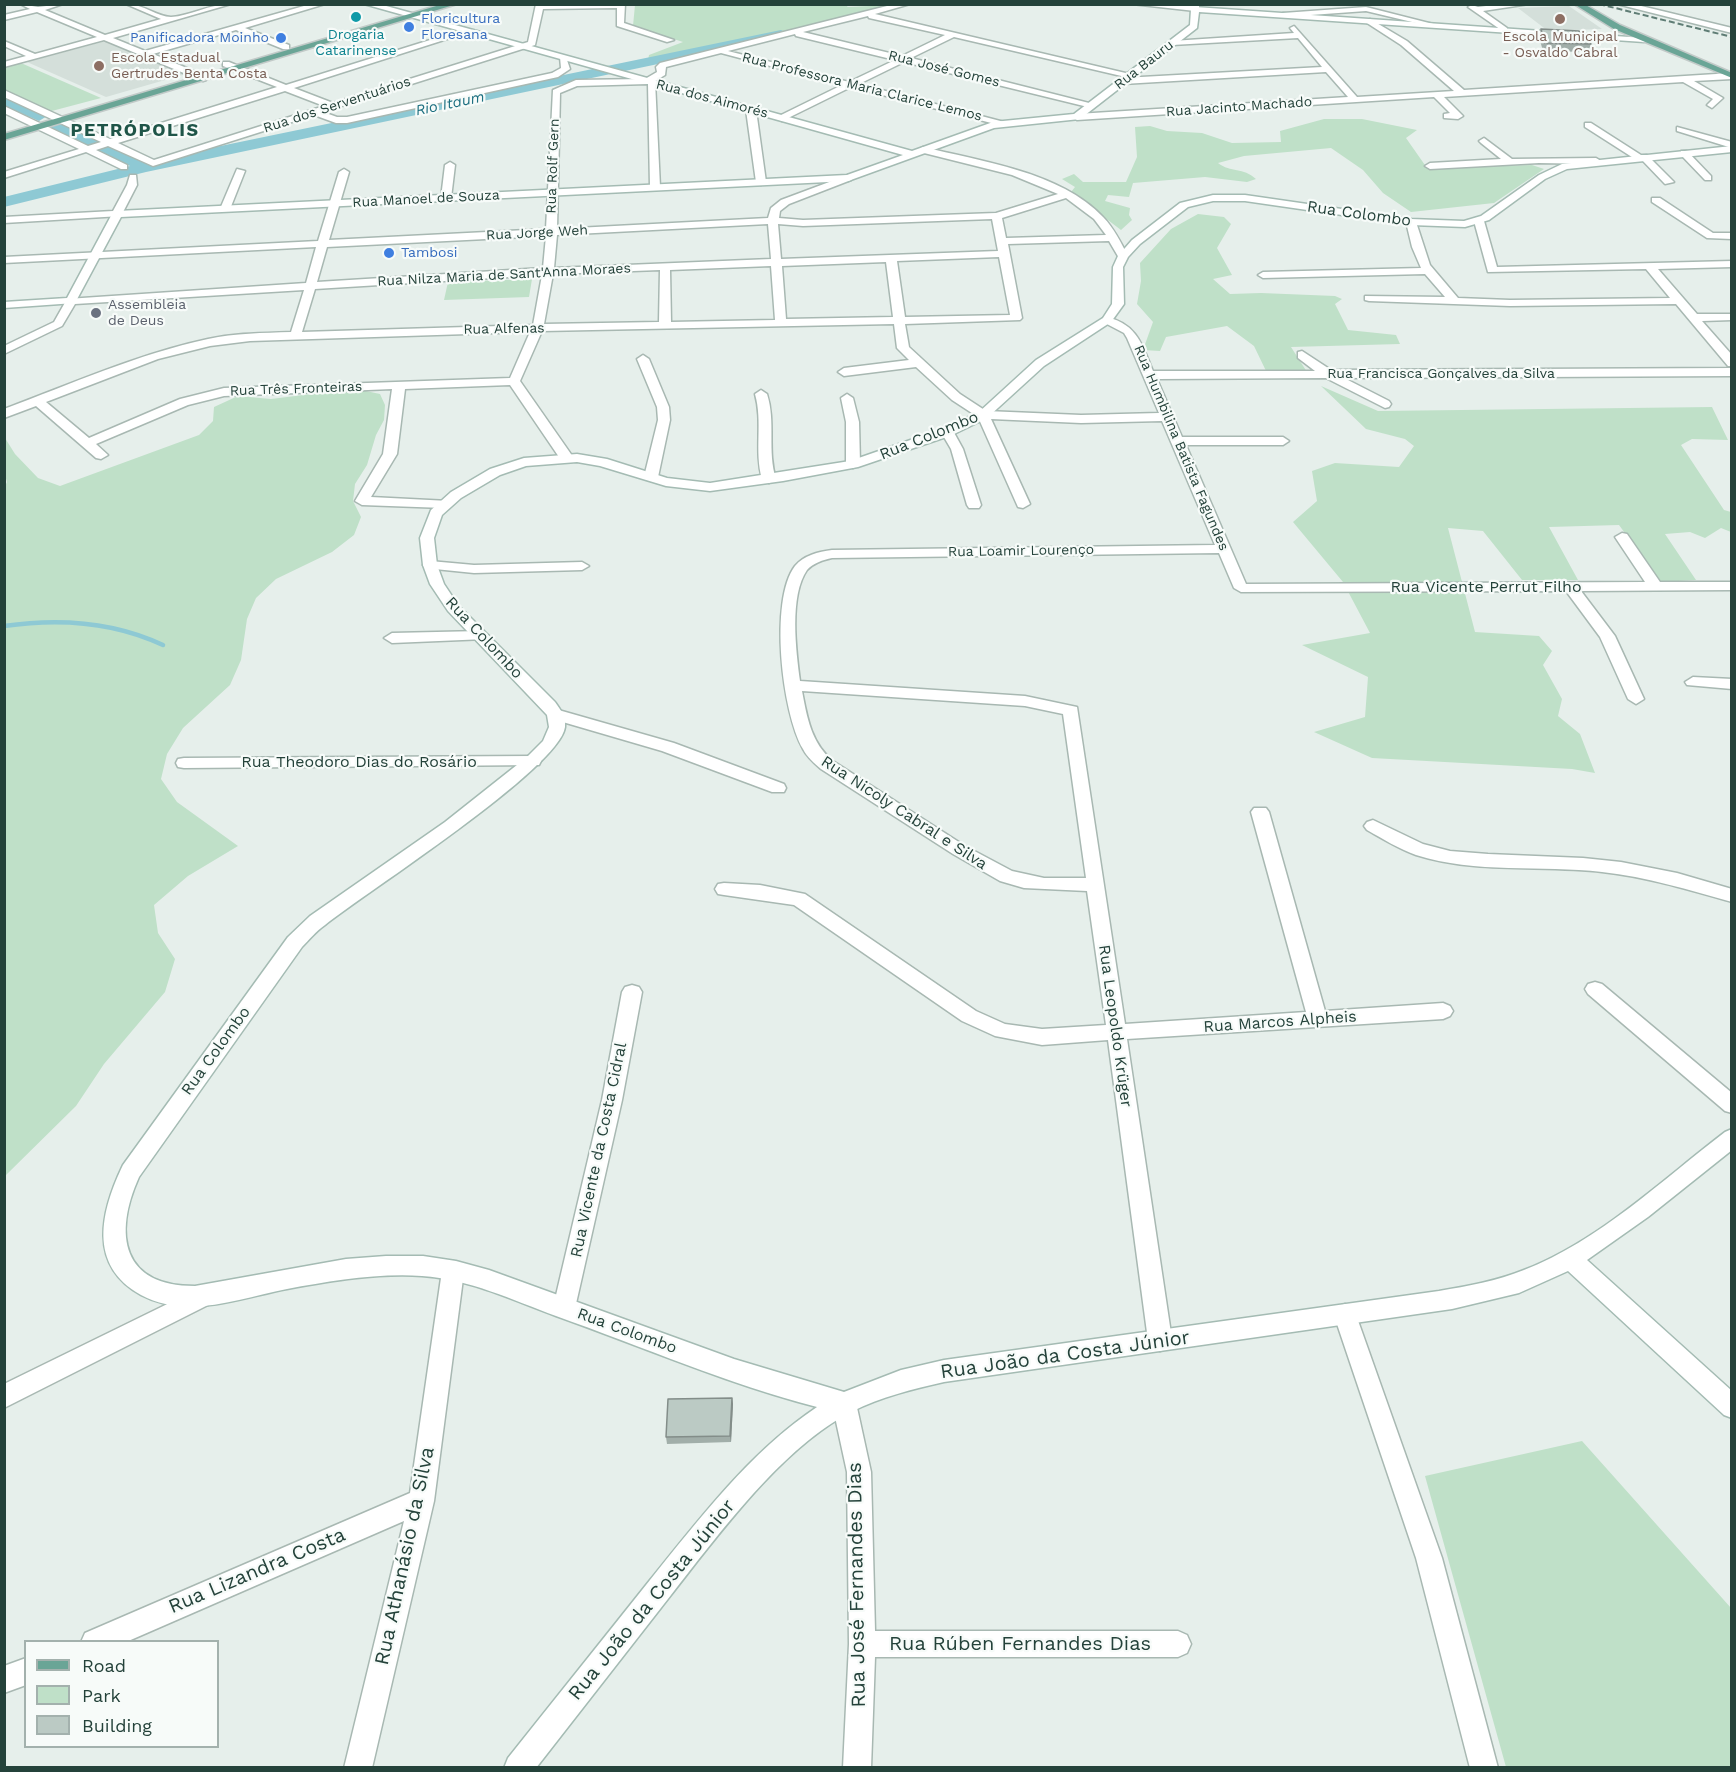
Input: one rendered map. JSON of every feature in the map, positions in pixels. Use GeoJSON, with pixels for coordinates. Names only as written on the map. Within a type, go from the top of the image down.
{"type":"FeatureCollection","features":[{"type":"Feature","properties":{"kind":"main road"},"geometry":{"type":"LineString","coordinates":[[4,129],[430,4]]}},
{"type":"Feature","properties":{"kind":"main road"},"geometry":{"type":"LineString","coordinates":[[4,137],[453,4]]}},
{"type":"Feature","properties":{"kind":"main road"},"geometry":{"type":"LineString","coordinates":[[1578,4],[1604,21],[1644,40],[1731,76]]}},
{"type":"Feature","properties":{"kind":"street"},"geometry":{"type":"LineString","coordinates":[[24,4],[202,78]]}},
{"type":"Feature","properties":{"kind":"street"},"geometry":{"type":"LineString","coordinates":[[4,18],[59,4]]}},
{"type":"Feature","properties":{"kind":"street"},"geometry":{"type":"LineString","coordinates":[[4,65],[227,4]]}},
{"type":"Feature","properties":{"kind":"street"},"geometry":{"type":"LineString","coordinates":[[144,54],[321,4]]}},
{"type":"Feature","properties":{"kind":"street","name":"Rua dos Aimorés"},"geometry":{"type":"LineString","coordinates":[[368,4],[1061,193]]}},
{"type":"Feature","properties":{"kind":"street"},"geometry":{"type":"LineString","coordinates":[[655,187],[650,82],[662,73],[660,67],[906,4]]}},
{"type":"Feature","properties":{"kind":"street"},"geometry":{"type":"LineString","coordinates":[[1136,4],[1644,40]]}},
{"type":"Feature","properties":{"kind":"street"},"geometry":{"type":"LineString","coordinates":[[1275,4],[1355,100]]}},
{"type":"Feature","properties":{"kind":"street"},"geometry":{"type":"LineString","coordinates":[[1468,4],[1504,30]]}},
{"type":"Feature","properties":{"kind":"street"},"geometry":{"type":"LineString","coordinates":[[1476,10],[1525,4]]}},
{"type":"Feature","properties":{"kind":"street"},"geometry":{"type":"LineString","coordinates":[[1621,4],[1731,31]]}},
{"type":"Feature","properties":{"kind":"street"},"geometry":{"type":"LineString","coordinates":[[133,5],[170,20]]}},
{"type":"Feature","properties":{"kind":"street"},"geometry":{"type":"LineString","coordinates":[[520,47],[532,43],[539,6],[621,5],[620,24],[670,40]]}},
{"type":"Feature","properties":{"kind":"street","name":"Rua Bauru"},"geometry":{"type":"LineString","coordinates":[[1077,117],[1196,24],[1195,7]]}},
{"type":"Feature","properties":{"kind":"street"},"geometry":{"type":"LineString","coordinates":[[1283,15],[1363,7],[1433,25]]}},
{"type":"Feature","properties":{"kind":"street"},"geometry":{"type":"LineString","coordinates":[[196,13],[206,17]]}},
{"type":"Feature","properties":{"kind":"street"},"geometry":{"type":"LineString","coordinates":[[868,15],[1127,78],[1329,69]]}},
{"type":"Feature","properties":{"kind":"street"},"geometry":{"type":"LineString","coordinates":[[216,21],[286,47]]}},
{"type":"Feature","properties":{"kind":"street"},"geometry":{"type":"LineString","coordinates":[[1370,21],[1404,44],[1462,93]]}},
{"type":"Feature","properties":{"kind":"street"},"geometry":{"type":"LineString","coordinates":[[4,175],[465,32]]}},
{"type":"Feature","properties":{"kind":"street","name":"Rua José Gomes"},"geometry":{"type":"LineString","coordinates":[[796,33],[1092,105]]}},
{"type":"Feature","properties":{"kind":"street"},"geometry":{"type":"LineString","coordinates":[[782,118],[952,35]]}},
{"type":"Feature","properties":{"kind":"street"},"geometry":{"type":"LineString","coordinates":[[1172,44],[1300,35]]}},
{"type":"Feature","properties":{"kind":"street"},"geometry":{"type":"LineString","coordinates":[[4,43],[35,57]]}},
{"type":"Feature","properties":{"kind":"street","name":"Rua dos Serventuários"},"geometry":{"type":"LineString","coordinates":[[109,142],[153,163],[520,47]]}},
{"type":"Feature","properties":{"kind":"street","name":"Rua Professora Maria Clarice Lemos"},"geometry":{"type":"LineString","coordinates":[[721,52],[1003,123]]}},
{"type":"Feature","properties":{"kind":"street"},"geometry":{"type":"LineString","coordinates":[[315,112],[336,120],[347,120],[555,75],[566,69],[563,58]]}},
{"type":"Feature","properties":{"kind":"street"},"geometry":{"type":"LineString","coordinates":[[226,64],[332,106]]}},
{"type":"Feature","properties":{"kind":"street","name":"Rua Jacinto Machado"},"geometry":{"type":"LineString","coordinates":[[773,221],[778,206],[970,132],[1003,123],[1731,76]]}},
{"type":"Feature","properties":{"kind":"street"},"geometry":{"type":"LineString","coordinates":[[1684,79],[1719,98],[1712,105]]}},
{"type":"Feature","properties":{"kind":"street","name":"Rua Rolf Gern"},"geometry":{"type":"LineString","coordinates":[[514,381],[537,328],[548,271],[556,92],[576,83],[650,82]]}},
{"type":"Feature","properties":{"kind":"street"},"geometry":{"type":"LineString","coordinates":[[4,93],[109,142]]}},
{"type":"Feature","properties":{"kind":"street"},"geometry":{"type":"LineString","coordinates":[[1437,94],[1458,116],[1447,116]]}},
{"type":"Feature","properties":{"kind":"street"},"geometry":{"type":"LineString","coordinates":[[4,109],[124,167]]}},
{"type":"Feature","properties":{"kind":"street"},"geometry":{"type":"LineString","coordinates":[[751,110],[761,182]]}},
{"type":"Feature","properties":{"kind":"street"},"geometry":{"type":"LineString","coordinates":[[1588,125],[1641,157],[1669,182]]}},
{"type":"Feature","properties":{"kind":"street"},"geometry":{"type":"LineString","coordinates":[[1680,129],[1731,147]]}},
{"type":"Feature","properties":{"kind":"street"},"geometry":{"type":"LineString","coordinates":[[1484,141],[1510,162]]}},
{"type":"Feature","properties":{"kind":"street","name":"Rua Colombo"},"geometry":{"type":"LineString","coordinates":[[1123,256],[1136,242],[1177,210],[1193,202],[1213,198],[1256,199],[1411,222],[1453,225],[1479,221],[1496,212],[1549,173],[1565,166],[1731,147]]}},
{"type":"Feature","properties":{"kind":"street","name":"Rua dos Aimorés"},"geometry":{"type":"LineString","coordinates":[[923,150],[1016,174],[1061,193],[1100,218],[1123,256]]}},
{"type":"Feature","properties":{"kind":"street"},"geometry":{"type":"LineString","coordinates":[[1684,153],[1708,178]]}},
{"type":"Feature","properties":{"kind":"street"},"geometry":{"type":"LineString","coordinates":[[1430,166],[1596,161]]}},
{"type":"Feature","properties":{"kind":"street"},"geometry":{"type":"LineString","coordinates":[[446,198],[450,165]]}},
{"type":"Feature","properties":{"kind":"street"},"geometry":{"type":"LineString","coordinates":[[225,208],[240,171]]}},
{"type":"Feature","properties":{"kind":"street"},"geometry":{"type":"LineString","coordinates":[[296,334],[344,172]]}},
{"type":"Feature","properties":{"kind":"street"},"geometry":{"type":"LineString","coordinates":[[4,351],[58,324],[117,214],[132,184],[133,177]]}},
{"type":"Feature","properties":{"kind":"street","name":"Rua Manoel de Souza"},"geometry":{"type":"LineString","coordinates":[[4,220],[848,178]]}},
{"type":"Feature","properties":{"kind":"street","name":"Rua Jorge Weh"},"geometry":{"type":"LineString","coordinates":[[4,260],[773,221],[813,222],[997,216],[1061,193]]}},
{"type":"Feature","properties":{"kind":"street"},"geometry":{"type":"LineString","coordinates":[[1656,200],[1711,236],[1731,236]]}},
{"type":"Feature","properties":{"kind":"street"},"geometry":{"type":"LineString","coordinates":[[997,216],[1005,254]]}},
{"type":"Feature","properties":{"kind":"street"},"geometry":{"type":"LineString","coordinates":[[773,221],[781,323]]}},
{"type":"Feature","properties":{"kind":"street"},"geometry":{"type":"LineString","coordinates":[[1479,221],[1492,270],[1731,264]]}},
{"type":"Feature","properties":{"kind":"street"},"geometry":{"type":"LineString","coordinates":[[1411,222],[1416,246],[1427,272],[1454,300]]}},
{"type":"Feature","properties":{"kind":"street"},"geometry":{"type":"LineString","coordinates":[[1002,241],[1112,238]]}},
{"type":"Feature","properties":{"kind":"street","name":"Rua Nilza Maria de Sant'Anna Moraes"},"geometry":{"type":"LineString","coordinates":[[4,305],[548,271],[1005,254]]}},
{"type":"Feature","properties":{"kind":"street","name":"Rua Alfenas"},"geometry":{"type":"LineString","coordinates":[[4,414],[39,402],[111,371],[172,351],[230,339],[296,334],[1016,318],[1005,254]]}},
{"type":"Feature","properties":{"kind":"street"},"geometry":{"type":"LineString","coordinates":[[1107,320],[1118,304],[1118,267],[1123,256]]}},
{"type":"Feature","properties":{"kind":"street"},"geometry":{"type":"LineString","coordinates":[[891,259],[903,348],[956,397],[983,415],[1081,419],[1168,417]]}},
{"type":"Feature","properties":{"kind":"street"},"geometry":{"type":"LineString","coordinates":[[1649,266],[1731,363]]}},
{"type":"Feature","properties":{"kind":"street"},"geometry":{"type":"LineString","coordinates":[[664,267],[665,326]]}},
{"type":"Feature","properties":{"kind":"street"},"geometry":{"type":"LineString","coordinates":[[1263,275],[1427,272]]}},
{"type":"Feature","properties":{"kind":"street"},"geometry":{"type":"LineString","coordinates":[[1369,298],[1510,303],[1679,301]]}},
{"type":"Feature","properties":{"kind":"street"},"geometry":{"type":"LineString","coordinates":[[1693,318],[1731,317]]}},
{"type":"Feature","properties":{"kind":"street","name":"Rua Colombo"},"geometry":{"type":"LineString","coordinates":[[844,1403],[782,1387],[478,1277],[427,1266],[383,1266],[272,1282],[202,1297],[165,1294],[150,1289],[131,1275],[117,1254],[114,1242],[114,1216],[119,1195],[131,1172],[306,930],[451,826],[533,761],[554,736],[557,727],[555,714],[549,706],[445,597],[430,565],[427,538],[436,513],[444,504],[482,479],[509,466],[566,457],[602,462],[651,477],[697,487],[724,486],[853,464],[947,432],[983,415],[1040,363],[1107,320]]}},
{"type":"Feature","properties":{"kind":"street","name":"Rua Humbilina Batista Fagundes"},"geometry":{"type":"LineString","coordinates":[[1107,320],[1128,331],[1133,338],[1241,588]]}},
{"type":"Feature","properties":{"kind":"street"},"geometry":{"type":"LineString","coordinates":[[1302,355],[1328,374],[1385,404]]}},
{"type":"Feature","properties":{"kind":"street"},"geometry":{"type":"LineString","coordinates":[[643,359],[660,396],[664,414],[651,477]]}},
{"type":"Feature","properties":{"kind":"street"},"geometry":{"type":"LineString","coordinates":[[844,372],[917,363]]}},
{"type":"Feature","properties":{"kind":"street","name":"Rua Francisca Gonçalves da Silva"},"geometry":{"type":"LineString","coordinates":[[1150,375],[1731,372]]}},
{"type":"Feature","properties":{"kind":"street"},"geometry":{"type":"LineString","coordinates":[[514,381],[566,457]]}},
{"type":"Feature","properties":{"kind":"street","name":"Rua Três Fronteiras"},"geometry":{"type":"LineString","coordinates":[[87,443],[184,402],[224,392],[514,381]]}},
{"type":"Feature","properties":{"kind":"street"},"geometry":{"type":"LineString","coordinates":[[399,385],[390,454],[362,501],[444,504]]}},
{"type":"Feature","properties":{"kind":"street"},"geometry":{"type":"LineString","coordinates":[[761,394],[765,405],[765,465],[769,479]]}},
{"type":"Feature","properties":{"kind":"street"},"geometry":{"type":"LineString","coordinates":[[847,398],[853,425],[853,464]]}},
{"type":"Feature","properties":{"kind":"street"},"geometry":{"type":"LineString","coordinates":[[39,402],[101,455]]}},
{"type":"Feature","properties":{"kind":"street"},"geometry":{"type":"LineString","coordinates":[[983,415],[1023,504]]}},
{"type":"Feature","properties":{"kind":"street"},"geometry":{"type":"LineString","coordinates":[[947,432],[957,449],[974,505]]}},
{"type":"Feature","properties":{"kind":"street"},"geometry":{"type":"LineString","coordinates":[[1178,441],[1283,441]]}},
{"type":"Feature","properties":{"kind":"street"},"geometry":{"type":"LineString","coordinates":[[1622,537],[1654,586]]}},
{"type":"Feature","properties":{"kind":"street","name":"Rua Loamir Lourenço"},"geometry":{"type":"LineString","coordinates":[[817,556],[858,553],[1224,549]]}},
{"type":"Feature","properties":{"kind":"street","name":"Rua Nicoly Cabral e Silva"},"geometry":{"type":"LineString","coordinates":[[817,556],[800,570],[792,597],[789,643],[792,685],[809,745],[815,755],[959,850],[1006,876],[1024,882],[1095,885]]}},
{"type":"Feature","properties":{"kind":"street"},"geometry":{"type":"LineString","coordinates":[[430,565],[474,569],[582,566]]}},
{"type":"Feature","properties":{"kind":"street"},"geometry":{"type":"LineString","coordinates":[[1570,586],[1607,636],[1636,699]]}},
{"type":"Feature","properties":{"kind":"street","name":"Rua Vicente Perrut Filho"},"geometry":{"type":"LineString","coordinates":[[1241,588],[1731,586]]}},
{"type":"Feature","properties":{"kind":"street"},"geometry":{"type":"LineString","coordinates":[[392,638],[481,636]]}},
{"type":"Feature","properties":{"kind":"street"},"geometry":{"type":"LineString","coordinates":[[1693,682],[1731,684]]}},
{"type":"Feature","properties":{"kind":"street","name":"Rua Leopoldo Krüger"},"geometry":{"type":"LineString","coordinates":[[792,685],[1025,701],[1071,711],[1160,1340]]}},
{"type":"Feature","properties":{"kind":"street"},"geometry":{"type":"LineString","coordinates":[[555,714],[668,747],[778,788]]}},
{"type":"Feature","properties":{"kind":"street","name":"Rua Theodoro Dias do Rosário"},"geometry":{"type":"LineString","coordinates":[[184,763],[533,761]]}},
{"type":"Feature","properties":{"kind":"street"},"geometry":{"type":"LineString","coordinates":[[1260,812],[1318,1019]]}},
{"type":"Feature","properties":{"kind":"street"},"geometry":{"type":"LineString","coordinates":[[1374,826],[1397,840],[1432,853],[1462,858],[1620,867],[1672,878],[1731,896]]}},
{"type":"Feature","properties":{"kind":"street","name":"Rua Marcos Alpheis"},"geometry":{"type":"LineString","coordinates":[[724,889],[799,899],[969,1016],[1002,1031],[1042,1037],[1443,1011]]}},
{"type":"Feature","properties":{"kind":"street"},"geometry":{"type":"LineString","coordinates":[[1595,989],[1731,1105]]}},
{"type":"Feature","properties":{"kind":"street","name":"Rua Vicente da Costa Cidral"},"geometry":{"type":"LineString","coordinates":[[564,1308],[612,1100],[632,992]]}},
{"type":"Feature","properties":{"kind":"street","name":"Rua João da Costa Júnior"},"geometry":{"type":"LineString","coordinates":[[518,1767],[743,1488],[802,1431],[844,1403],[901,1381],[944,1371],[1345,1315],[1476,1295],[1512,1285],[1570,1258],[1603,1237],[1731,1138]]}},
{"type":"Feature","properties":{"kind":"street"},"geometry":{"type":"LineString","coordinates":[[1570,1258],[1731,1407]]}},
{"type":"Feature","properties":{"kind":"street","name":"Rua Athanásio da Silva"},"geometry":{"type":"LineString","coordinates":[[358,1767],[421,1501],[453,1271]]}},
{"type":"Feature","properties":{"kind":"street"},"geometry":{"type":"LineString","coordinates":[[4,1397],[202,1297]]}},
{"type":"Feature","properties":{"kind":"street"},"geometry":{"type":"LineString","coordinates":[[1345,1315],[1429,1558],[1484,1767]]}},
{"type":"Feature","properties":{"kind":"street","name":"Rua José Fernandes Dias"},"geometry":{"type":"LineString","coordinates":[[844,1403],[859,1472],[862,1644],[857,1767]]}},
{"type":"Feature","properties":{"kind":"street","name":"Rua Lizandra Costa"},"geometry":{"type":"LineString","coordinates":[[96,1640],[421,1501]]}},
{"type":"Feature","properties":{"kind":"street","name":"Rua Rúben Fernandes Dias"},"geometry":{"type":"LineString","coordinates":[[862,1644],[1178,1644]]}},
{"type":"Feature","properties":{"kind":"street"},"geometry":{"type":"LineString","coordinates":[[4,1680],[24,1672]]}},
{"type":"Feature","properties":{"kind":"shaded area","name":"Escola Municipal - Osvaldo Cabral"},"geometry":{"type":"Polygon","coordinates":[[[1569,6],[1602,29],[1548,31],[1518,8],[1569,6]]]}},
{"type":"Feature","properties":{"kind":"shaded area","name":"Escola Estadual Gertrudes Benta Costa"},"geometry":{"type":"Polygon","coordinates":[[[106,41],[186,74],[106,97],[27,62],[106,41]]]}},
{"type":"Feature","properties":{"kind":"green space"},"geometry":{"type":"Polygon","coordinates":[[[849,4],[847,7],[891,5],[750,40],[648,60],[649,55],[683,42],[633,26],[635,5],[849,4]]]}},
{"type":"Feature","properties":{"kind":"green space"},"geometry":{"type":"Polygon","coordinates":[[[21,63],[101,98],[48,112],[5,91],[5,68],[21,63]]]}},
{"type":"Feature","properties":{"kind":"green space"},"geometry":{"type":"Polygon","coordinates":[[[1324,119],[1362,119],[1417,130],[1406,138],[1427,168],[1532,165],[1544,169],[1494,203],[1411,212],[1383,193],[1363,170],[1331,148],[1244,156],[1218,163],[1256,179],[1247,182],[1205,177],[1133,183],[1129,197],[1108,195],[1105,201],[1130,208],[1129,215],[1132,220],[1121,230],[1071,192],[1075,187],[1062,179],[1074,174],[1083,182],[1126,182],[1137,157],[1135,127],[1150,126],[1167,131],[1202,133],[1232,143],[1281,142],[1280,131],[1324,119]]]}},
{"type":"Feature","properties":{"kind":"green space"},"geometry":{"type":"Polygon","coordinates":[[[1198,214],[1224,217],[1231,224],[1217,248],[1232,275],[1213,279],[1230,294],[1335,296],[1342,299],[1335,304],[1348,330],[1396,335],[1400,344],[1291,347],[1307,372],[1267,373],[1254,346],[1227,326],[1166,337],[1160,351],[1143,350],[1153,322],[1137,304],[1141,281],[1140,263],[1171,229],[1198,214]]]}},
{"type":"Feature","properties":{"kind":"green space"},"geometry":{"type":"Polygon","coordinates":[[[532,279],[529,297],[444,300],[448,282],[532,279]]]}},
{"type":"Feature","properties":{"kind":"green space"},"geometry":{"type":"Polygon","coordinates":[[[1321,386],[1378,411],[1712,407],[1728,440],[1692,439],[1681,445],[1724,510],[1731,512],[1731,532],[1721,528],[1705,538],[1690,532],[1665,534],[1696,580],[1661,582],[1619,525],[1549,527],[1578,580],[1522,580],[1483,531],[1448,528],[1475,632],[1539,636],[1552,651],[1543,665],[1562,699],[1558,716],[1580,734],[1595,773],[1572,769],[1372,758],[1314,732],[1365,717],[1368,677],[1302,645],[1370,633],[1343,582],[1293,522],[1317,501],[1312,471],[1335,463],[1399,467],[1414,446],[1405,439],[1366,429],[1321,386]]]}},
{"type":"Feature","properties":{"kind":"green space"},"geometry":{"type":"Polygon","coordinates":[[[336,391],[366,391],[380,394],[385,405],[384,420],[376,435],[367,465],[355,484],[353,501],[361,517],[354,535],[332,552],[276,579],[256,598],[247,619],[241,660],[230,685],[183,728],[167,754],[161,779],[177,802],[238,846],[188,876],[154,905],[158,933],[175,959],[165,992],[104,1064],[76,1106],[5,1176],[4,488],[7,482],[5,438],[15,454],[38,478],[60,486],[199,435],[213,421],[214,407],[238,396],[271,399],[336,391]]]}},
{"type":"Feature","properties":{"kind":"green space"},"geometry":{"type":"Polygon","coordinates":[[[1582,1441],[1731,1608],[1731,1767],[1506,1767],[1425,1476],[1582,1441]]]}},
{"type":"Feature","properties":{"kind":"building"},"geometry":{"type":"Polygon","coordinates":[[[1541,29],[1579,31],[1591,44],[1545,43],[1541,29]]]}},
{"type":"Feature","properties":{"kind":"building"},"geometry":{"type":"Polygon","coordinates":[[[732,1398],[730,1436],[666,1437],[668,1399],[732,1398]]]}},
{"type":"Feature","properties":{"kind":"waterway","name":"Rio Itaum"},"geometry":{"type":"LineString","coordinates":[[146,167],[781,34]]}},
{"type":"Feature","properties":{"kind":"waterway"},"geometry":{"type":"LineString","coordinates":[[4,100],[39,116]]}},
{"type":"Feature","properties":{"kind":"waterway"},"geometry":{"type":"LineString","coordinates":[[56,125],[146,167]]}},
{"type":"Feature","properties":{"kind":"waterway","name":"Rio Itaum"},"geometry":{"type":"LineString","coordinates":[[4,202],[146,167]]}},
{"type":"Feature","properties":{"kind":"waterway"},"geometry":{"type":"LineString","coordinates":[[4,626],[45,622],[105,626],[163,645]]}},
{"type":"Feature","properties":{"kind":"railway"},"geometry":{"type":"LineString","coordinates":[[1599,4],[1732,37]]}},
{"type":"Feature","properties":{"kind":"place","name":"Drogaria Catarinense"},"geometry":{"type":"Point","coordinates":[356,17]}},
{"type":"Feature","properties":{"kind":"place","name":"Escola Municipal - Osvaldo Cabral"},"geometry":{"type":"Point","coordinates":[1560,19]}},
{"type":"Feature","properties":{"kind":"place","name":"Floricultura Floresana"},"geometry":{"type":"Point","coordinates":[409,27]}},
{"type":"Feature","properties":{"kind":"place","name":"Panificadora Moinho"},"geometry":{"type":"Point","coordinates":[281,38]}},
{"type":"Feature","properties":{"kind":"place","name":"Escola Estadual Gertrudes Benta Costa"},"geometry":{"type":"Point","coordinates":[99,66]}},
{"type":"Feature","properties":{"kind":"place","name":"Tambosi"},"geometry":{"type":"Point","coordinates":[389,253]}},
{"type":"Feature","properties":{"kind":"place","name":"Assembleia de Deus"},"geometry":{"type":"Point","coordinates":[96,313]}},
{"type":"Feature","properties":{"kind":"district","name":"PETRÓPOLIS"},"geometry":{"type":"Point","coordinates":[135,131]}}]}
